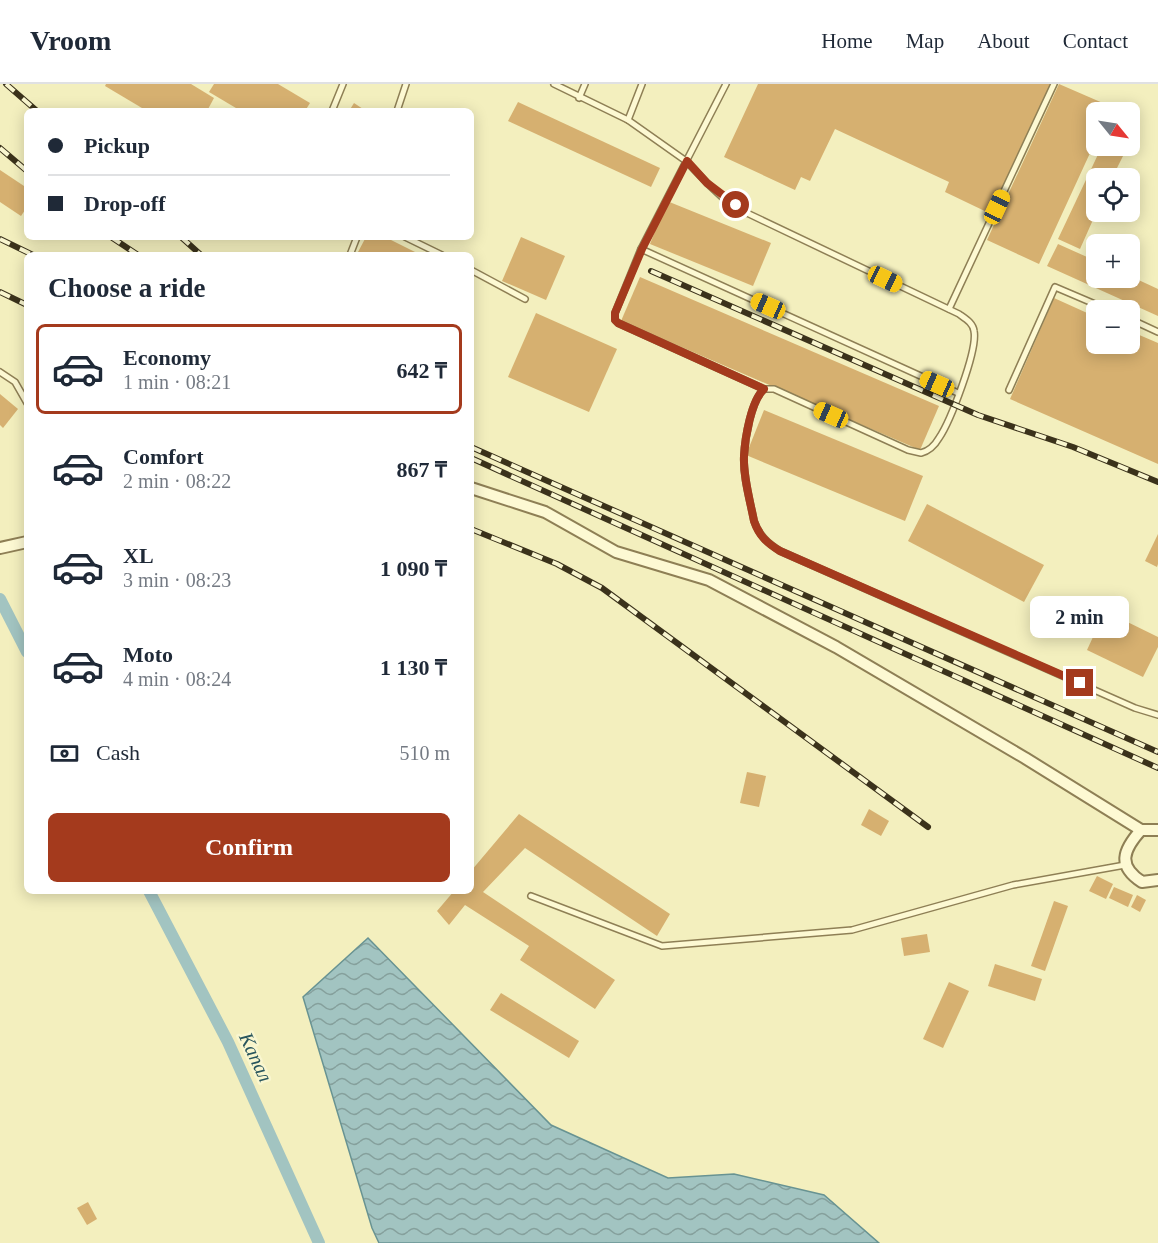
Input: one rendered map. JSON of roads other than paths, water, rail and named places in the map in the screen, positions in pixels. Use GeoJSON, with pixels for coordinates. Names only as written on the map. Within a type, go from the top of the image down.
{"type":"FeatureCollection","features":[{"type":"Feature","properties":{"kind":"street"},"geometry":{"type":"LineString","coordinates":[[474,489],[545,512],[616,552],[709,580],[836,647],[1025,758],[1141,830],[1158,830]]}},
{"type":"Feature","properties":{"kind":"street"},"geometry":{"type":"LineString","coordinates":[[0,548],[24,543]]}},
{"type":"Feature","properties":{"kind":"street"},"geometry":{"type":"LineString","coordinates":[[1141,830],[1128,847],[1125,866],[1142,882],[1158,880]]}},
{"type":"Feature","properties":{"kind":"lane"},"geometry":{"type":"LineString","coordinates":[[333,108],[343,84]]}},
{"type":"Feature","properties":{"kind":"lane"},"geometry":{"type":"LineString","coordinates":[[398,108],[406,84]]}},
{"type":"Feature","properties":{"kind":"lane"},"geometry":{"type":"LineString","coordinates":[[554,84],[628,120],[687,161],[722,197],[749,214],[949,309],[969,321],[974,330],[974,344],[969,363],[940,437],[933,447],[921,453],[908,450],[774,389],[764,389],[615,320],[615,313],[642,249],[687,161],[726,84]]}},
{"type":"Feature","properties":{"kind":"lane"},"geometry":{"type":"LineString","coordinates":[[579,98],[585,84]]}},
{"type":"Feature","properties":{"kind":"lane"},"geometry":{"type":"LineString","coordinates":[[628,120],[642,84]]}},
{"type":"Feature","properties":{"kind":"lane"},"geometry":{"type":"LineString","coordinates":[[949,309],[1054,84]]}},
{"type":"Feature","properties":{"kind":"lane"},"geometry":{"type":"LineString","coordinates":[[411,240],[436,252]]}},
{"type":"Feature","properties":{"kind":"lane"},"geometry":{"type":"LineString","coordinates":[[642,249],[958,393]]}},
{"type":"Feature","properties":{"kind":"lane"},"geometry":{"type":"LineString","coordinates":[[474,272],[525,299]]}},
{"type":"Feature","properties":{"kind":"lane"},"geometry":{"type":"LineString","coordinates":[[1009,390],[1055,288],[1086,301]]}},
{"type":"Feature","properties":{"kind":"lane"},"geometry":{"type":"LineString","coordinates":[[1140,324],[1158,332]]}},
{"type":"Feature","properties":{"kind":"lane"},"geometry":{"type":"LineString","coordinates":[[0,372],[15,382],[24,398]]}},
{"type":"Feature","properties":{"kind":"lane"},"geometry":{"type":"LineString","coordinates":[[764,389],[756,399],[744,456],[754,521],[757,531],[768,543],[780,551],[1135,708],[1158,715]]}},
{"type":"Feature","properties":{"kind":"lane"},"geometry":{"type":"LineString","coordinates":[[531,896],[662,946],[852,930],[1013,885],[1125,866]]}},
{"type":"Feature","properties":{"kind":"water"},"geometry":{"type":"Polygon","coordinates":[[[368,938],[551,1125],[668,1178],[734,1174],[824,1195],[879,1243],[379,1243],[372,1228],[303,997],[368,938]]]}},
{"type":"Feature","properties":{"kind":"waterway","name":"Капал"},"geometry":{"type":"LineString","coordinates":[[0,599],[24,646]]}},
{"type":"Feature","properties":{"kind":"waterway","name":"Капал"},"geometry":{"type":"LineString","coordinates":[[151,894],[228,1042],[319,1243]]}},
{"type":"Feature","properties":{"kind":"railway"},"geometry":{"type":"LineString","coordinates":[[6,84],[34,108]]}},
{"type":"Feature","properties":{"kind":"railway"},"geometry":{"type":"LineString","coordinates":[[0,148],[24,168]]}},
{"type":"Feature","properties":{"kind":"railway"},"geometry":{"type":"LineString","coordinates":[[0,239],[27,252]]}},
{"type":"Feature","properties":{"kind":"railway"},"geometry":{"type":"LineString","coordinates":[[116,240],[134,252]]}},
{"type":"Feature","properties":{"kind":"railway"},"geometry":{"type":"LineString","coordinates":[[184,240],[198,252]]}},
{"type":"Feature","properties":{"kind":"railway"},"geometry":{"type":"LineString","coordinates":[[651,271],[978,415],[1073,447],[1158,482]]}},
{"type":"Feature","properties":{"kind":"railway"},"geometry":{"type":"LineString","coordinates":[[0,292],[24,304]]}},
{"type":"Feature","properties":{"kind":"railway"},"geometry":{"type":"LineString","coordinates":[[474,448],[1158,752]]}},
{"type":"Feature","properties":{"kind":"railway"},"geometry":{"type":"LineString","coordinates":[[474,459],[1158,768]]}},
{"type":"Feature","properties":{"kind":"railway"},"geometry":{"type":"LineString","coordinates":[[474,530],[557,564],[602,588],[928,827]]}}]}
